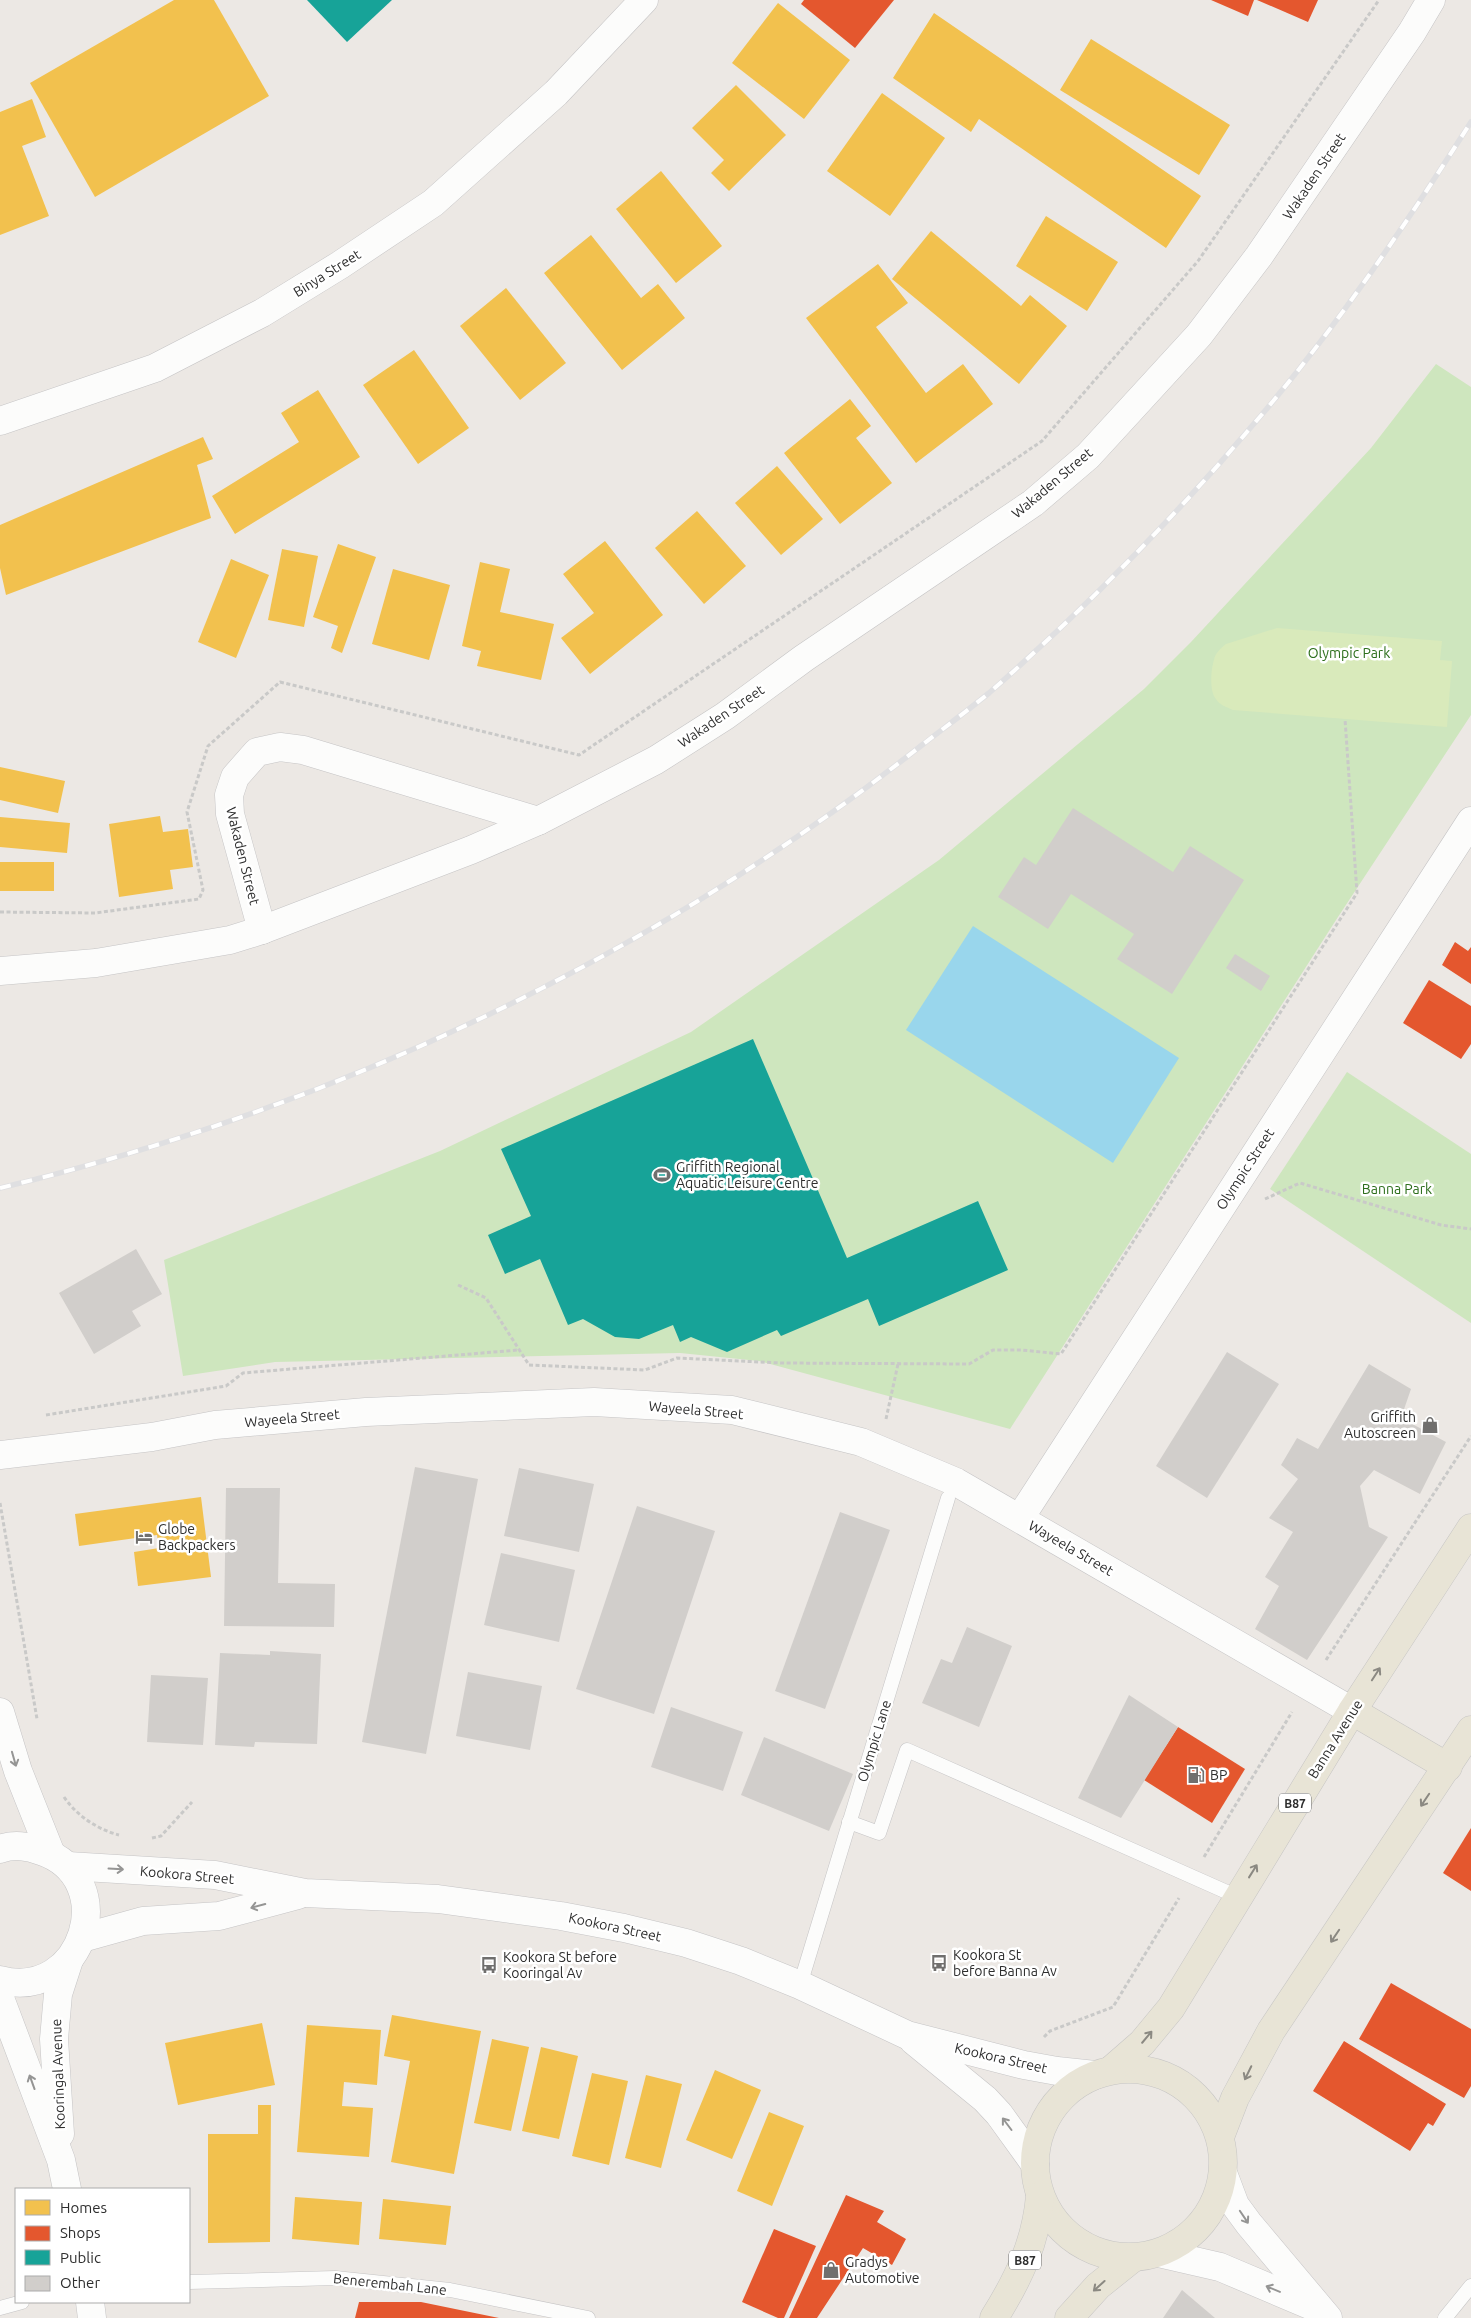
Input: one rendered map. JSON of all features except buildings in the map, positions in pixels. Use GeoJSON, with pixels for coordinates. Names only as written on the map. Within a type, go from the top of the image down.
{"type":"FeatureCollection","features":[{"type":"Feature","properties":{"kind":"main road","name":"Banna Avenue"},"geometry":{"type":"LineString","coordinates":[[1103,2073],[1142,2042],[1171,2008],[1352,1711],[1471,1528]]}},
{"type":"Feature","properties":{"kind":"main road"},"geometry":{"type":"LineString","coordinates":[[1352,1711],[1448,1767]]}},
{"type":"Feature","properties":{"kind":"main road","name":"B87"},"geometry":{"type":"LineString","coordinates":[[1220,2137],[1235,2098],[1271,2031],[1471,1730]]}},
{"type":"Feature","properties":{"kind":"main road","name":"B87"},"geometry":{"type":"LineString","coordinates":[[994,2318],[1028,2253],[1038,2225],[1040,2196],[1035,2164],[1040,2134],[1058,2101],[1076,2086],[1103,2073],[1131,2069],[1151,2071],[1170,2078],[1187,2088],[1201,2102],[1212,2119],[1220,2137],[1223,2174],[1218,2194],[1209,2214],[1190,2235],[1178,2244],[1159,2253],[1133,2258],[1109,2256],[1087,2248],[1067,2234],[1051,2217],[1040,2196]]}},
{"type":"Feature","properties":{"kind":"main road","name":"B87"},"geometry":{"type":"LineString","coordinates":[[1068,2318],[1098,2286],[1133,2258]]}},
{"type":"Feature","properties":{"kind":"street","name":"Binya Street"},"geometry":{"type":"LineString","coordinates":[[603,44],[630,0]]}},
{"type":"Feature","properties":{"kind":"street","name":"Binya Street"},"geometry":{"type":"LineString","coordinates":[[0,421],[155,368],[262,313],[340,265],[433,203],[556,92],[644,0]]}},
{"type":"Feature","properties":{"kind":"street","name":"Wakaden Street"},"geometry":{"type":"LineString","coordinates":[[0,971],[96,963],[230,940],[262,930],[471,850],[538,821],[656,760],[725,716],[804,658],[1033,503],[1088,456],[1198,336],[1253,264],[1412,32],[1431,0]]}},
{"type":"Feature","properties":{"kind":"street","name":"Wakaden Street"},"geometry":{"type":"LineString","coordinates":[[262,930],[230,814],[229,795],[235,777],[257,752],[280,747],[331,757],[538,821]]}},
{"type":"Feature","properties":{"kind":"street","name":"Olympic Street"},"geometry":{"type":"LineString","coordinates":[[1020,1518],[1471,820]]}},
{"type":"Feature","properties":{"kind":"street","name":"Wayeela Street"},"geometry":{"type":"LineString","coordinates":[[0,1455],[152,1438],[215,1426],[366,1412],[594,1402],[732,1410],[860,1442],[956,1482],[1352,1711]]}},
{"type":"Feature","properties":{"kind":"street"},"geometry":{"type":"LineString","coordinates":[[0,1712],[18,1771],[59,1860]]}},
{"type":"Feature","properties":{"kind":"street","name":"Kookora Street"},"geometry":{"type":"LineString","coordinates":[[0,1849],[28,1846],[59,1860],[215,1875],[305,1893],[438,1899],[561,1916],[686,1943],[740,1961],[800,1985],[907,2035],[1057,2072],[1103,2073]]}},
{"type":"Feature","properties":{"kind":"street","name":"Kooringal Avenue"},"geometry":{"type":"LineString","coordinates":[[59,1860],[78,1882],[85,1900],[86,1919],[58,1994],[54,2038],[61,2160],[67,2188]]}},
{"type":"Feature","properties":{"kind":"street","name":"Kookora Street"},"geometry":{"type":"LineString","coordinates":[[76,1949],[143,1921],[218,1916],[305,1893]]}},
{"type":"Feature","properties":{"kind":"street"},"geometry":{"type":"LineString","coordinates":[[0,1980],[11,1983],[32,1982],[52,1974],[76,1949]]}},
{"type":"Feature","properties":{"kind":"street","name":"Kooringal Avenue"},"geometry":{"type":"LineString","coordinates":[[0,1998],[61,2160]]}},
{"type":"Feature","properties":{"kind":"street","name":"Kookora Street"},"geometry":{"type":"LineString","coordinates":[[907,2035],[985,2099],[1000,2114],[1035,2164]]}},
{"type":"Feature","properties":{"kind":"street"},"geometry":{"type":"LineString","coordinates":[[1223,2174],[1236,2205],[1249,2224],[1323,2313]]}},
{"type":"Feature","properties":{"kind":"street"},"geometry":{"type":"LineString","coordinates":[[1159,2253],[1220,2267],[1323,2313]]}},
{"type":"Feature","properties":{"kind":"street"},"geometry":{"type":"LineString","coordinates":[[90,2303],[92,2318]]}},
{"type":"Feature","properties":{"kind":"lane","name":"Olympic Lane"},"geometry":{"type":"LineString","coordinates":[[800,1985],[948,1498]]}},
{"type":"Feature","properties":{"kind":"lane"},"geometry":{"type":"LineString","coordinates":[[849,1822],[879,1833],[907,1750],[1238,1897]]}},
{"type":"Feature","properties":{"kind":"lane","name":"Benerembah Lane"},"geometry":{"type":"LineString","coordinates":[[190,2282],[335,2278],[450,2290],[588,2318]]}},
{"type":"Feature","properties":{"kind":"lane"},"geometry":{"type":"LineString","coordinates":[[1445,2318],[1471,2286]]}},
{"type":"Feature","properties":{"kind":"lane"},"geometry":{"type":"LineString","coordinates":[[0,2308],[18,2303]]}},
{"type":"Feature","properties":{"kind":"path"},"geometry":{"type":"LineString","coordinates":[[280,682],[579,755],[1042,441],[1198,261],[1380,0]]}},
{"type":"Feature","properties":{"kind":"path"},"geometry":{"type":"LineString","coordinates":[[458,1285],[486,1298],[529,1365],[646,1370],[677,1358],[781,1363],[968,1364],[993,1350],[1022,1350],[1061,1354],[1357,892],[1345,719]]}},
{"type":"Feature","properties":{"kind":"path"},"geometry":{"type":"LineString","coordinates":[[0,912],[95,914],[199,899],[203,890],[187,812]]}},
{"type":"Feature","properties":{"kind":"path"},"geometry":{"type":"LineString","coordinates":[[1261,1201],[1300,1183],[1441,1225],[1471,1229]]}},
{"type":"Feature","properties":{"kind":"path"},"geometry":{"type":"LineString","coordinates":[[40,1416],[226,1386],[243,1373],[518,1350]]}},
{"type":"Feature","properties":{"kind":"path"},"geometry":{"type":"LineString","coordinates":[[885,1422],[898,1364]]}},
{"type":"Feature","properties":{"kind":"path"},"geometry":{"type":"LineString","coordinates":[[1326,1660],[1471,1436]]}},
{"type":"Feature","properties":{"kind":"path"},"geometry":{"type":"LineString","coordinates":[[0,1503],[38,1722]]}},
{"type":"Feature","properties":{"kind":"path"},"geometry":{"type":"LineString","coordinates":[[62,1794],[71,1807],[91,1823],[121,1836]]}},
{"type":"Feature","properties":{"kind":"path"},"geometry":{"type":"LineString","coordinates":[[147,1839],[160,1836],[192,1802]]}},
{"type":"Feature","properties":{"kind":"path"},"geometry":{"type":"LineString","coordinates":[[1039,2042],[1050,2031],[1113,2008]]}},
{"type":"Feature","properties":{"kind":"green space","name":"Olympic Park"},"geometry":{"type":"Polygon","coordinates":[[[1436,364],[1471,387],[1471,715],[1336,920],[1010,1429],[759,1361],[680,1353],[275,1362],[183,1376],[164,1260],[440,1151],[691,1032],[939,860],[1144,689],[1191,642],[1371,448],[1436,364]]]}},
{"type":"Feature","properties":{"kind":"green space","name":"Olympic Park"},"geometry":{"type":"Polygon","coordinates":[[[1277,628],[1442,641],[1440,660],[1452,661],[1447,727],[1233,710],[1223,706],[1217,701],[1212,691],[1211,674],[1217,653],[1226,644],[1277,628]]]}},
{"type":"Feature","properties":{"kind":"green space","name":"Banna Park"},"geometry":{"type":"Polygon","coordinates":[[[1347,1072],[1471,1154],[1471,1323],[1270,1189],[1347,1072]]]}},
{"type":"Feature","properties":{"kind":"water"},"geometry":{"type":"Polygon","coordinates":[[[973,926],[1179,1058],[1113,1163],[906,1030],[973,926]]]}},
{"type":"Feature","properties":{"kind":"railway"},"geometry":{"type":"LineString","coordinates":[[0,1188],[124,1155],[247,1115],[367,1069],[485,1016],[600,958],[711,893],[819,822],[989,693],[1095,595],[1195,491],[1287,384],[1343,311],[1396,237],[1471,122]]}},
{"type":"Feature","properties":{"kind":"place","name":"Griffith Regional Aquatic Leisure Centre"},"geometry":{"type":"Point","coordinates":[662,1175]}},
{"type":"Feature","properties":{"kind":"place","name":"Griffith Autoscreen"},"geometry":{"type":"Point","coordinates":[1430,1425]}},
{"type":"Feature","properties":{"kind":"place","name":"Globe Backpackers"},"geometry":{"type":"Point","coordinates":[144,1537]}},
{"type":"Feature","properties":{"kind":"place","name":"BP"},"geometry":{"type":"Point","coordinates":[1196,1775]}},
{"type":"Feature","properties":{"kind":"place","name":"Kookora St before Banna Av"},"geometry":{"type":"Point","coordinates":[939,1963]}},
{"type":"Feature","properties":{"kind":"place","name":"Kookora St before Kooringal Av"},"geometry":{"type":"Point","coordinates":[489,1965]}},
{"type":"Feature","properties":{"kind":"place","name":"Gradys Automotive"},"geometry":{"type":"Point","coordinates":[831,2270]}}]}
